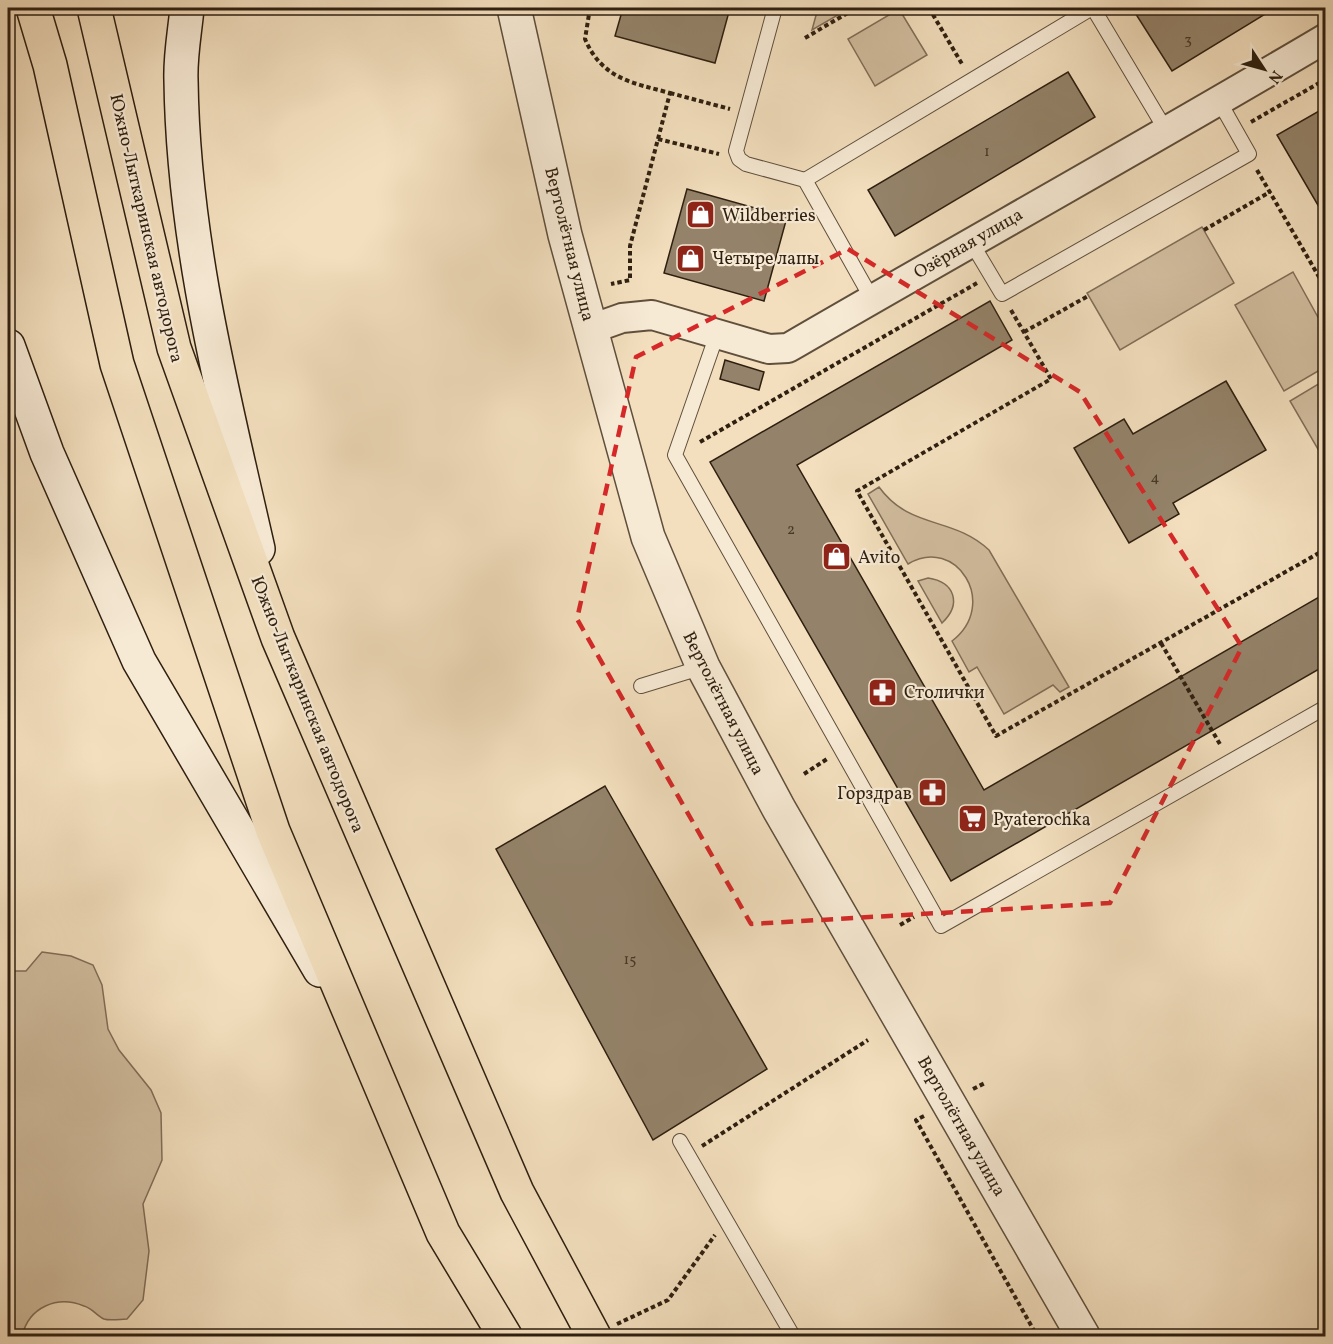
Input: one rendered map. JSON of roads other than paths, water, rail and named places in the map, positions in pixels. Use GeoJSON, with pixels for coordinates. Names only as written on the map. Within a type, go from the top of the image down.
{"type":"FeatureCollection","features":[{"type":"Feature","properties":{"kind":"main road"},"geometry":{"type":"LineString","coordinates":[[33,8],[50,65],[117,364],[273,831],[443,1233],[505,1336]]}},
{"type":"Feature","properties":{"kind":"main road","name":"Южно-Лыткаринская автодорога"},"geometry":{"type":"LineString","coordinates":[[94,8],[174,348],[278,638],[517,1192],[593,1336]]}},
{"type":"Feature","properties":{"kind":"street"},"geometry":{"type":"LineString","coordinates":[[187,8],[181,79],[191,231],[219,377],[278,638]]}},
{"type":"Feature","properties":{"kind":"street","name":"Вертолётная улица"},"geometry":{"type":"LineString","coordinates":[[514,8],[565,235],[648,537],[703,667],[779,810],[1083,1336]]}},
{"type":"Feature","properties":{"kind":"street","name":"Озёрная улица"},"geometry":{"type":"LineString","coordinates":[[591,328],[622,318],[651,315],[769,349],[788,348],[1112,160],[1167,132],[1326,38]]}},
{"type":"Feature","properties":{"kind":"street"},"geometry":{"type":"LineString","coordinates":[[8,346],[47,453],[139,661],[361,1040]]}},
{"type":"Feature","properties":{"kind":"lane"},"geometry":{"type":"LineString","coordinates":[[775,8],[736,151],[739,159],[746,164],[805,180],[872,299]]}},
{"type":"Feature","properties":{"kind":"lane"},"geometry":{"type":"LineString","coordinates":[[805,180],[1093,8],[1167,132]]}},
{"type":"Feature","properties":{"kind":"lane"},"geometry":{"type":"LineString","coordinates":[[971,242],[1002,294],[1249,154],[1219,101]]}},
{"type":"Feature","properties":{"kind":"lane"},"geometry":{"type":"LineString","coordinates":[[717,334],[675,455],[941,926],[1326,707]]}},
{"type":"Feature","properties":{"kind":"lane"},"geometry":{"type":"LineString","coordinates":[[641,687],[703,667]]}},
{"type":"Feature","properties":{"kind":"lane"},"geometry":{"type":"LineString","coordinates":[[680,1141],[793,1336]]}},
{"type":"Feature","properties":{"kind":"place","name":"Wildberries"},"geometry":{"type":"Point","coordinates":[701,215]}},
{"type":"Feature","properties":{"kind":"place","name":"Четыре лапы"},"geometry":{"type":"Point","coordinates":[691,258]}},
{"type":"Feature","properties":{"kind":"place","name":"Avito"},"geometry":{"type":"Point","coordinates":[837,557]}},
{"type":"Feature","properties":{"kind":"place","name":"Столички"},"geometry":{"type":"Point","coordinates":[883,692]}},
{"type":"Feature","properties":{"kind":"place","name":"Горздрав"},"geometry":{"type":"Point","coordinates":[933,793]}},
{"type":"Feature","properties":{"kind":"place","name":"Pyaterochka"},"geometry":{"type":"Point","coordinates":[972,819]}}]}
